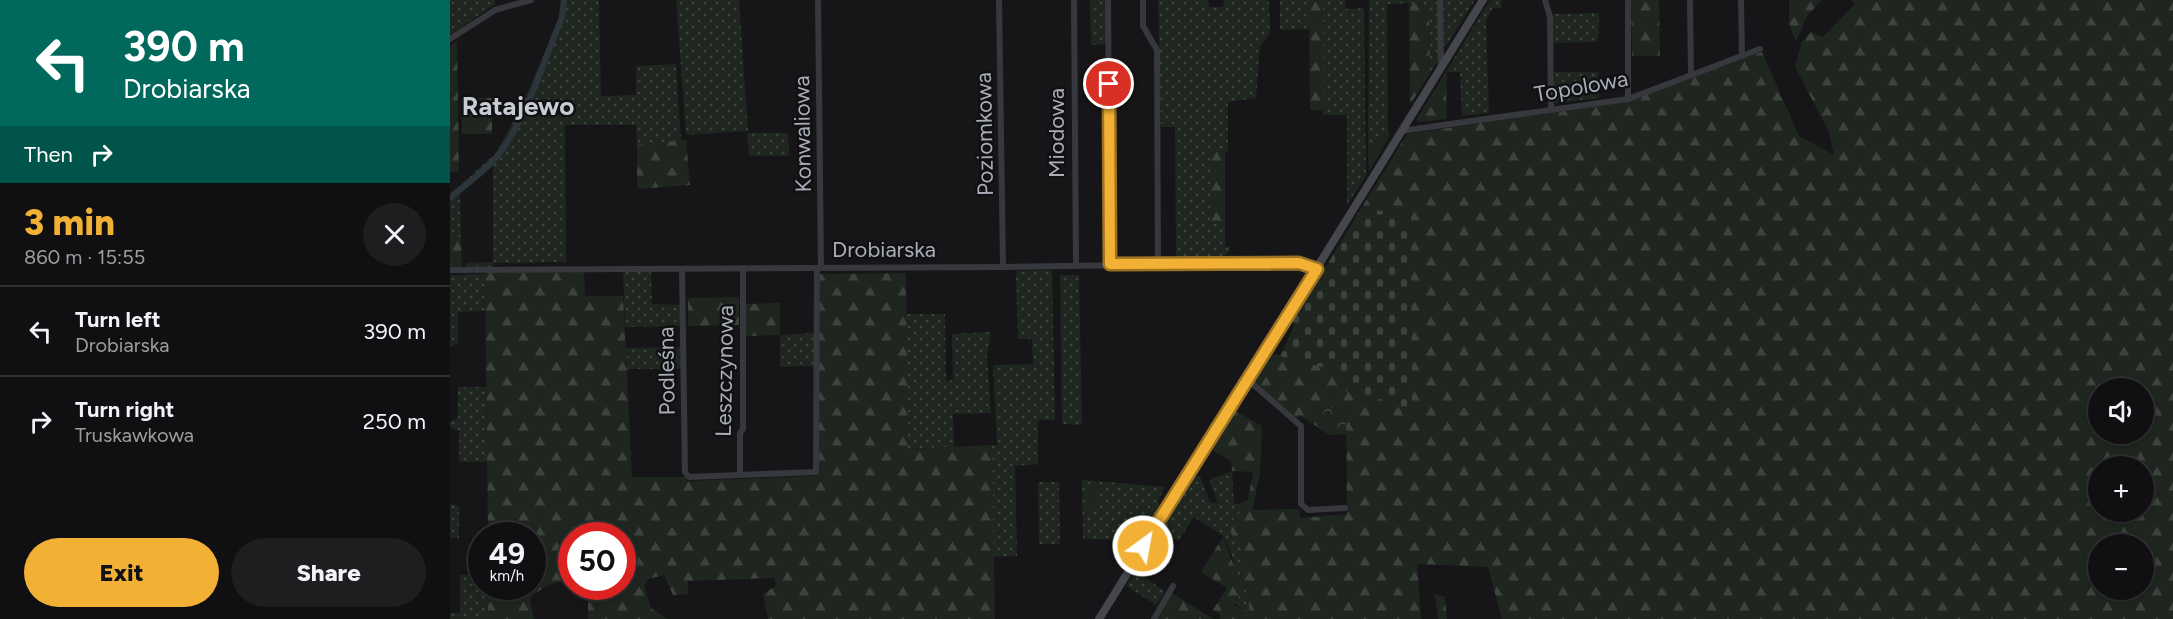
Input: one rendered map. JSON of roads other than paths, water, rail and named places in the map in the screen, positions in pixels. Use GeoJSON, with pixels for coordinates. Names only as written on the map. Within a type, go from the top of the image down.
{"type":"FeatureCollection","features":[{"type":"Feature","properties":{"kind":"main road"},"geometry":{"type":"LineString","coordinates":[[1099,619],[1483,0]]}},
{"type":"Feature","properties":{"kind":"street"},"geometry":{"type":"LineString","coordinates":[[450,39],[495,10],[531,0]]}},
{"type":"Feature","properties":{"kind":"street","name":"Konwaliowa"},"geometry":{"type":"LineString","coordinates":[[740,475],[816,472],[819,268],[818,0]]}},
{"type":"Feature","properties":{"kind":"street","name":"Poziomkowa"},"geometry":{"type":"LineString","coordinates":[[999,0],[1003,267]]}},
{"type":"Feature","properties":{"kind":"street","name":"Miodowa"},"geometry":{"type":"LineString","coordinates":[[1074,0],[1076,266]]}},
{"type":"Feature","properties":{"kind":"street"},"geometry":{"type":"LineString","coordinates":[[1108,0],[1110,264]]}},
{"type":"Feature","properties":{"kind":"street"},"geometry":{"type":"LineString","coordinates":[[1143,0],[1143,26],[1157,50],[1158,264]]}},
{"type":"Feature","properties":{"kind":"street"},"geometry":{"type":"LineString","coordinates":[[1440,0],[1441,67]]}},
{"type":"Feature","properties":{"kind":"street"},"geometry":{"type":"LineString","coordinates":[[1545,0],[1550,17],[1551,110]]}},
{"type":"Feature","properties":{"kind":"street"},"geometry":{"type":"LineString","coordinates":[[1628,0],[1628,99]]}},
{"type":"Feature","properties":{"kind":"street"},"geometry":{"type":"LineString","coordinates":[[1690,0],[1691,75]]}},
{"type":"Feature","properties":{"kind":"street"},"geometry":{"type":"LineString","coordinates":[[1741,0],[1742,56]]}},
{"type":"Feature","properties":{"kind":"street","name":"Topolowa"},"geometry":{"type":"LineString","coordinates":[[1401,131],[1628,99],[1760,49]]}},
{"type":"Feature","properties":{"kind":"street","name":"Drobiarska"},"geometry":{"type":"LineString","coordinates":[[450,270],[1299,263],[1317,269]]}},
{"type":"Feature","properties":{"kind":"street","name":"Leszczynowa"},"geometry":{"type":"LineString","coordinates":[[740,475],[740,433],[743,429],[743,268]]}},
{"type":"Feature","properties":{"kind":"street","name":"Podleśna"},"geometry":{"type":"LineString","coordinates":[[682,269],[685,472],[689,477],[740,475]]}},
{"type":"Feature","properties":{"kind":"street"},"geometry":{"type":"LineString","coordinates":[[1247,380],[1301,426],[1302,504],[1308,510],[1345,508]]}},
{"type":"Feature","properties":{"kind":"street"},"geometry":{"type":"LineString","coordinates":[[1154,619],[1173,586]]}},
{"type":"Feature","properties":{"kind":"waterway"},"geometry":{"type":"LineString","coordinates":[[450,198],[492,162],[514,132],[562,17],[564,0]]}},
{"type":"Feature","properties":{"kind":"district","name":"Ratajewo"},"geometry":{"type":"Point","coordinates":[518,106]}}]}
